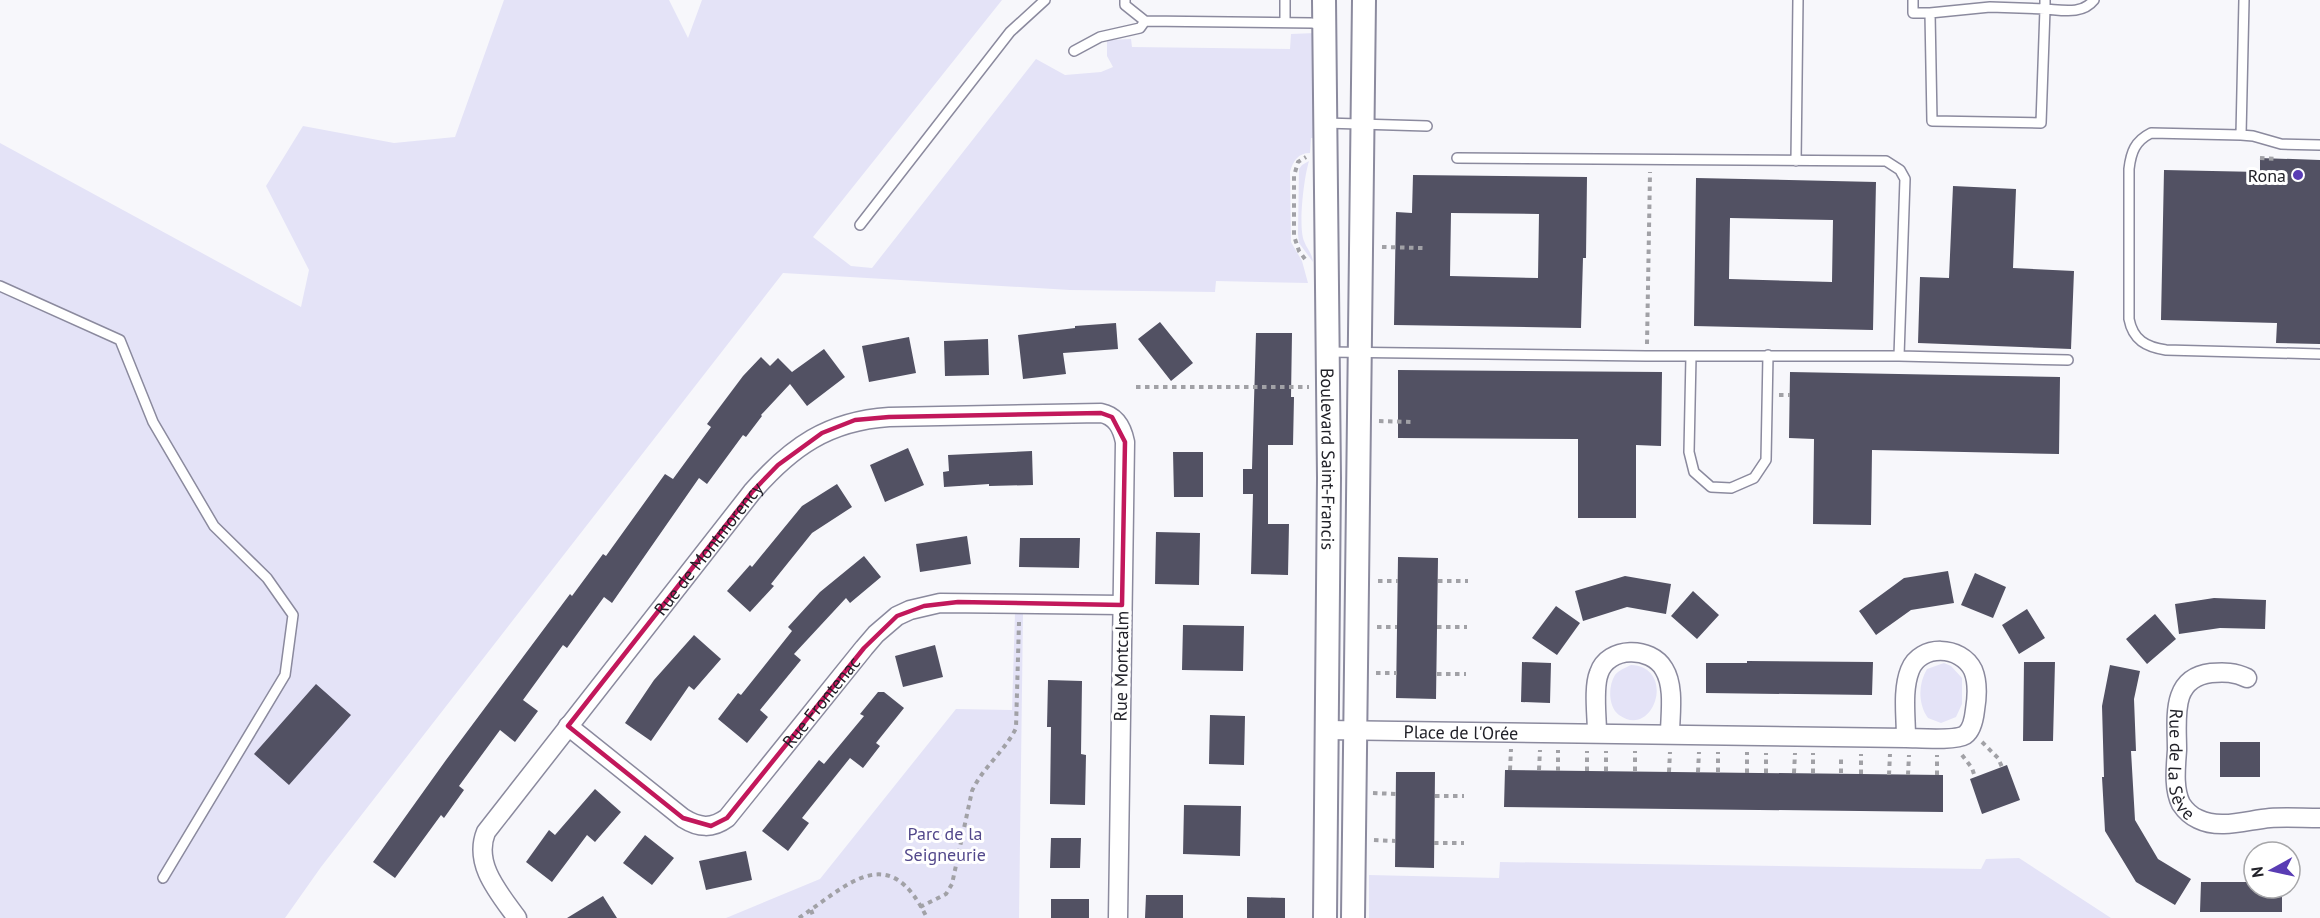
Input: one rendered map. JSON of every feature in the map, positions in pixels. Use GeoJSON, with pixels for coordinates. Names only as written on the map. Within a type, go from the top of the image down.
{"type":"FeatureCollection","features":[{"type":"Feature","properties":{"kind":"street","name":"Boulevard Saint-Francis"},"geometry":{"type":"LineString","coordinates":[[1324,0],[1328,352],[1325,918]]}},
{"type":"Feature","properties":{"kind":"street","name":"Boulevard Saint-Francis"},"geometry":{"type":"LineString","coordinates":[[1353,918],[1364,0]]}},
{"type":"Feature","properties":{"kind":"street","name":"Rue de Montmorency"},"geometry":{"type":"LineString","coordinates":[[517,918],[487,871],[483,860],[483,839],[486,832],[765,478],[778,465],[822,433],[855,420],[889,417],[1101,413],[1112,417]]}},
{"type":"Feature","properties":{"kind":"street","name":"Rue Montcalm"},"geometry":{"type":"LineString","coordinates":[[1112,417],[1123,432],[1125,442],[1118,918]]}},
{"type":"Feature","properties":{"kind":"street","name":"Rue Frontenac"},"geometry":{"type":"LineString","coordinates":[[568,726],[683,818],[693,824],[711,826],[727,818],[864,648],[897,616],[939,603],[1122,605]]}},
{"type":"Feature","properties":{"kind":"street"},"geometry":{"type":"LineString","coordinates":[[1907,745],[1906,690],[1910,670],[1921,656],[1935,651],[1945,651],[1963,658],[1974,671],[1976,704],[1970,729]]}},
{"type":"Feature","properties":{"kind":"street"},"geometry":{"type":"LineString","coordinates":[[1597,734],[1599,672],[1612,657],[1631,652],[1647,654],[1665,670],[1669,685],[1670,742]]}},
{"type":"Feature","properties":{"kind":"street","name":"Rue de la Sève"},"geometry":{"type":"LineString","coordinates":[[2247,678],[2232,673],[2208,674],[2191,680],[2183,688],[2177,708],[2178,791],[2181,804],[2189,814],[2199,820],[2226,824],[2270,818],[2320,818]]}},
{"type":"Feature","properties":{"kind":"street","name":"Place de l'Orée"},"geometry":{"type":"LineString","coordinates":[[1326,730],[1597,734],[1670,742],[1907,745],[1957,737],[1966,734],[1970,729]]}},
{"type":"Feature","properties":{"kind":"lane"},"geometry":{"type":"LineString","coordinates":[[860,225],[1010,32],[1045,0]]}},
{"type":"Feature","properties":{"kind":"lane"},"geometry":{"type":"LineString","coordinates":[[1125,0],[1125,5],[1145,21],[1285,22],[1324,26]]}},
{"type":"Feature","properties":{"kind":"lane"},"geometry":{"type":"LineString","coordinates":[[1285,0],[1285,22]]}},
{"type":"Feature","properties":{"kind":"lane"},"geometry":{"type":"LineString","coordinates":[[1796,161],[1798,0]]}},
{"type":"Feature","properties":{"kind":"lane"},"geometry":{"type":"LineString","coordinates":[[1913,0],[1913,13],[2045,4],[2080,10],[2089,6],[2094,0]]}},
{"type":"Feature","properties":{"kind":"lane"},"geometry":{"type":"LineString","coordinates":[[2241,135],[2244,0]]}},
{"type":"Feature","properties":{"kind":"lane"},"geometry":{"type":"LineString","coordinates":[[1930,13],[1932,121],[2042,123],[2045,4]]}},
{"type":"Feature","properties":{"kind":"lane"},"geometry":{"type":"LineString","coordinates":[[1074,51],[1100,37],[1140,28],[1145,21]]}},
{"type":"Feature","properties":{"kind":"lane"},"geometry":{"type":"LineString","coordinates":[[1325,123],[1427,126]]}},
{"type":"Feature","properties":{"kind":"lane"},"geometry":{"type":"LineString","coordinates":[[2320,145],[2281,144],[2241,135],[2151,133],[2143,136],[2133,149],[2129,169],[2129,319],[2131,330],[2144,344],[2166,350],[2320,354]]}},
{"type":"Feature","properties":{"kind":"lane"},"geometry":{"type":"LineString","coordinates":[[1457,158],[1886,161],[1900,170],[1905,179],[1899,356]]}},
{"type":"Feature","properties":{"kind":"lane"},"geometry":{"type":"LineString","coordinates":[[0,286],[120,340],[153,422],[213,526],[267,578],[293,615],[285,675],[163,878]]}},
{"type":"Feature","properties":{"kind":"lane"},"geometry":{"type":"LineString","coordinates":[[1328,352],[1899,356],[2068,360]]}},
{"type":"Feature","properties":{"kind":"lane"},"geometry":{"type":"LineString","coordinates":[[1690,356],[1689,452],[1694,472],[1712,487],[1731,488],[1754,478],[1767,460],[1768,356]]}},
{"type":"Feature","properties":{"kind":"path"},"geometry":{"type":"LineString","coordinates":[[1306,261],[1299,251],[1294,236],[1294,176],[1298,162],[1313,157]]}},
{"type":"Feature","properties":{"kind":"path"},"geometry":{"type":"LineString","coordinates":[[1646,356],[1650,159]]}},
{"type":"Feature","properties":{"kind":"path"},"geometry":{"type":"LineString","coordinates":[[1375,247],[1423,249]]}},
{"type":"Feature","properties":{"kind":"path"},"geometry":{"type":"LineString","coordinates":[[1136,387],[1313,387]]}},
{"type":"Feature","properties":{"kind":"path"},"geometry":{"type":"LineString","coordinates":[[1372,421],[1412,422]]}},
{"type":"Feature","properties":{"kind":"path"},"geometry":{"type":"LineString","coordinates":[[1369,581],[1398,581]]}},
{"type":"Feature","properties":{"kind":"path"},"geometry":{"type":"LineString","coordinates":[[1438,581],[1468,581]]}},
{"type":"Feature","properties":{"kind":"path"},"geometry":{"type":"LineString","coordinates":[[920,907],[946,894],[952,884],[972,791],[978,777],[1011,738],[1016,728],[1019,603]]}},
{"type":"Feature","properties":{"kind":"path"},"geometry":{"type":"LineString","coordinates":[[1369,627],[1397,627]]}},
{"type":"Feature","properties":{"kind":"path"},"geometry":{"type":"LineString","coordinates":[[1437,627],[1467,627]]}},
{"type":"Feature","properties":{"kind":"path"},"geometry":{"type":"LineString","coordinates":[[1369,673],[1396,673]]}},
{"type":"Feature","properties":{"kind":"path"},"geometry":{"type":"LineString","coordinates":[[1437,674],[1466,674]]}},
{"type":"Feature","properties":{"kind":"path"},"geometry":{"type":"LineString","coordinates":[[1970,729],[1998,758],[2002,767]]}},
{"type":"Feature","properties":{"kind":"path"},"geometry":{"type":"LineString","coordinates":[[1669,772],[1670,742]]}},
{"type":"Feature","properties":{"kind":"path"},"geometry":{"type":"LineString","coordinates":[[1907,745],[1908,775]]}},
{"type":"Feature","properties":{"kind":"path"},"geometry":{"type":"LineString","coordinates":[[1510,770],[1511,748]]}},
{"type":"Feature","properties":{"kind":"path"},"geometry":{"type":"LineString","coordinates":[[1539,770],[1540,749]]}},
{"type":"Feature","properties":{"kind":"path"},"geometry":{"type":"LineString","coordinates":[[1558,749],[1558,771]]}},
{"type":"Feature","properties":{"kind":"path"},"geometry":{"type":"LineString","coordinates":[[1587,749],[1587,771]]}},
{"type":"Feature","properties":{"kind":"path"},"geometry":{"type":"LineString","coordinates":[[1606,750],[1606,771]]}},
{"type":"Feature","properties":{"kind":"path"},"geometry":{"type":"LineString","coordinates":[[1635,750],[1635,771]]}},
{"type":"Feature","properties":{"kind":"path"},"geometry":{"type":"LineString","coordinates":[[1698,772],[1699,750]]}},
{"type":"Feature","properties":{"kind":"path"},"geometry":{"type":"LineString","coordinates":[[1718,751],[1718,772]]}},
{"type":"Feature","properties":{"kind":"path"},"geometry":{"type":"LineString","coordinates":[[1747,751],[1747,772]]}},
{"type":"Feature","properties":{"kind":"path"},"geometry":{"type":"LineString","coordinates":[[1766,751],[1766,773]]}},
{"type":"Feature","properties":{"kind":"path"},"geometry":{"type":"LineString","coordinates":[[1794,773],[1795,752]]}},
{"type":"Feature","properties":{"kind":"path"},"geometry":{"type":"LineString","coordinates":[[1812,773],[1813,752]]}},
{"type":"Feature","properties":{"kind":"path"},"geometry":{"type":"LineString","coordinates":[[1841,773],[1842,752]]}},
{"type":"Feature","properties":{"kind":"path"},"geometry":{"type":"LineString","coordinates":[[1861,752],[1861,774]]}},
{"type":"Feature","properties":{"kind":"path"},"geometry":{"type":"LineString","coordinates":[[1889,775],[1890,752]]}},
{"type":"Feature","properties":{"kind":"path"},"geometry":{"type":"LineString","coordinates":[[1937,753],[1937,775]]}},
{"type":"Feature","properties":{"kind":"path"},"geometry":{"type":"LineString","coordinates":[[1961,753],[1972,768],[1975,777]]}},
{"type":"Feature","properties":{"kind":"path"},"geometry":{"type":"LineString","coordinates":[[1367,793],[1396,794]]}},
{"type":"Feature","properties":{"kind":"path"},"geometry":{"type":"LineString","coordinates":[[1435,796],[1464,796]]}},
{"type":"Feature","properties":{"kind":"path"},"geometry":{"type":"LineString","coordinates":[[1367,840],[1395,841]]}},
{"type":"Feature","properties":{"kind":"path"},"geometry":{"type":"LineString","coordinates":[[1434,843],[1464,843]]}},
{"type":"Feature","properties":{"kind":"path"},"geometry":{"type":"LineString","coordinates":[[799,918],[854,881],[866,875],[879,873],[900,882],[927,918]]}},
{"type":"Feature","properties":{"kind":"path"},"geometry":{"type":"LineString","coordinates":[[811,910],[814,918]]}},
{"type":"Feature","properties":{"kind":"highlighted area"},"geometry":{"type":"Polygon","coordinates":[[[1101,413],[1112,417],[1125,442],[1122,605],[958,602],[924,606],[897,616],[864,648],[727,818],[711,826],[683,818],[568,726],[752,492],[778,465],[822,433],[855,420],[889,417],[1101,413]]]}},
{"type":"Feature","properties":{"kind":"green space"},"geometry":{"type":"Polygon","coordinates":[[[504,0],[669,0],[688,38],[702,0],[1002,0],[813,237],[851,266],[872,268],[1036,59],[1065,75],[1101,72],[1113,67],[1107,56],[1107,40],[1131,39],[1132,47],[1290,49],[1291,34],[1315,33],[1316,138],[1311,138],[1310,153],[1302,154],[1297,158],[1290,172],[1291,242],[1302,261],[1308,283],[1216,281],[1215,292],[1070,290],[783,273],[321,867],[285,918],[0,918],[0,143],[301,307],[309,270],[266,186],[303,126],[394,143],[455,137],[504,0]]]}},
{"type":"Feature","properties":{"kind":"green space"},"geometry":{"type":"Polygon","coordinates":[[[1309,161],[1305,178],[1302,234],[1313,262],[1299,243],[1298,234],[1299,169],[1309,161]]]}},
{"type":"Feature","properties":{"kind":"green space","name":"Parc de la Seigneurie"},"geometry":{"type":"Polygon","coordinates":[[[1015,613],[1023,613],[1019,918],[726,918],[820,879],[956,709],[1012,710],[1015,613]]]}},
{"type":"Feature","properties":{"kind":"green space"},"geometry":{"type":"Polygon","coordinates":[[[1944,663],[1951,666],[1962,678],[1962,704],[1956,717],[1941,723],[1928,718],[1922,707],[1920,694],[1927,669],[1944,663]]]}},
{"type":"Feature","properties":{"kind":"green space"},"geometry":{"type":"Polygon","coordinates":[[[1631,665],[1645,669],[1653,677],[1657,688],[1650,711],[1642,718],[1631,720],[1615,711],[1610,696],[1615,675],[1631,665]]]}},
{"type":"Feature","properties":{"kind":"green space"},"geometry":{"type":"Polygon","coordinates":[[[2019,858],[2111,918],[1369,918],[1369,875],[1499,878],[1500,862],[1981,869],[1986,859],[2019,858]]]}},
{"type":"Feature","properties":{"kind":"building"},"geometry":{"type":"Polygon","coordinates":[[[2260,158],[2320,160],[2320,344],[2276,343],[2277,323],[2161,320],[2164,170],[2260,172],[2260,158]]]}},
{"type":"Feature","properties":{"kind":"building"},"geometry":{"type":"Polygon","coordinates":[[[1413,175],[1587,177],[1586,258],[1583,258],[1581,328],[1394,325],[1396,212],[1412,213],[1413,175]],[[1451,213],[1450,276],[1538,278],[1539,214],[1451,213]]]}},
{"type":"Feature","properties":{"kind":"building"},"geometry":{"type":"Polygon","coordinates":[[[1696,178],[1876,182],[1873,330],[1694,326],[1696,178]],[[1730,218],[1729,279],[1832,282],[1833,220],[1730,218]]]}},
{"type":"Feature","properties":{"kind":"building"},"geometry":{"type":"Polygon","coordinates":[[[1953,186],[2016,189],[2013,268],[2074,271],[2071,349],[1918,343],[1920,277],[1949,278],[1953,186]]]}},
{"type":"Feature","properties":{"kind":"building"},"geometry":{"type":"Polygon","coordinates":[[[1160,322],[1193,363],[1171,381],[1138,339],[1160,322]]]}},
{"type":"Feature","properties":{"kind":"building"},"geometry":{"type":"Polygon","coordinates":[[[1116,323],[1118,349],[1063,353],[1066,374],[1023,379],[1018,335],[1075,328],[1075,326],[1116,323]]]}},
{"type":"Feature","properties":{"kind":"building"},"geometry":{"type":"Polygon","coordinates":[[[1256,333],[1292,333],[1293,445],[1268,445],[1268,524],[1289,524],[1288,575],[1251,574],[1253,494],[1243,494],[1243,469],[1252,469],[1256,333]]]}},
{"type":"Feature","properties":{"kind":"building"},"geometry":{"type":"Polygon","coordinates":[[[909,337],[916,373],[869,382],[862,346],[909,337]]]}},
{"type":"Feature","properties":{"kind":"building"},"geometry":{"type":"Polygon","coordinates":[[[988,339],[989,375],[945,376],[944,341],[988,339]]]}},
{"type":"Feature","properties":{"kind":"building"},"geometry":{"type":"Polygon","coordinates":[[[824,349],[845,377],[807,406],[790,384],[761,415],[746,437],[743,435],[707,484],[699,478],[612,603],[604,597],[567,648],[563,645],[523,700],[538,711],[515,742],[500,730],[459,786],[464,790],[444,818],[441,815],[395,878],[373,862],[570,594],[572,596],[603,554],[606,556],[665,474],[673,479],[711,427],[707,424],[743,376],[761,357],[770,366],[778,358],[792,372],[824,349]]]}},
{"type":"Feature","properties":{"kind":"building"},"geometry":{"type":"Polygon","coordinates":[[[1398,370],[1662,372],[1661,446],[1636,445],[1636,518],[1578,518],[1578,439],[1398,438],[1398,370]]]}},
{"type":"Feature","properties":{"kind":"building"},"geometry":{"type":"Polygon","coordinates":[[[1790,372],[2060,377],[2059,454],[1872,450],[1871,525],[1813,524],[1814,439],[1789,438],[1790,372]]]}},
{"type":"Feature","properties":{"kind":"building"},"geometry":{"type":"Polygon","coordinates":[[[908,448],[924,485],[885,502],[870,465],[908,448]]]}},
{"type":"Feature","properties":{"kind":"building"},"geometry":{"type":"Polygon","coordinates":[[[1032,451],[1033,485],[989,486],[989,484],[944,487],[943,472],[949,471],[948,455],[1032,451]]]}},
{"type":"Feature","properties":{"kind":"building"},"geometry":{"type":"Polygon","coordinates":[[[1173,452],[1203,452],[1203,497],[1174,497],[1173,452]]]}},
{"type":"Feature","properties":{"kind":"building"},"geometry":{"type":"Polygon","coordinates":[[[837,484],[852,507],[812,533],[771,584],[774,586],[750,612],[727,591],[750,565],[752,567],[802,506],[837,484]]]}},
{"type":"Feature","properties":{"kind":"building"},"geometry":{"type":"Polygon","coordinates":[[[1156,532],[1200,533],[1199,585],[1155,584],[1156,532]]]}},
{"type":"Feature","properties":{"kind":"building"},"geometry":{"type":"Polygon","coordinates":[[[967,536],[971,564],[920,572],[916,544],[967,536]]]}},
{"type":"Feature","properties":{"kind":"building"},"geometry":{"type":"Polygon","coordinates":[[[1020,538],[1080,538],[1079,568],[1019,567],[1020,538]]]}},
{"type":"Feature","properties":{"kind":"building"},"geometry":{"type":"Polygon","coordinates":[[[864,556],[881,577],[850,603],[846,598],[794,654],[801,660],[760,710],[768,717],[747,743],[718,719],[738,693],[741,695],[792,631],[788,627],[820,592],[864,556]]]}},
{"type":"Feature","properties":{"kind":"building"},"geometry":{"type":"Polygon","coordinates":[[[1398,557],[1438,558],[1436,699],[1396,698],[1398,557]]]}},
{"type":"Feature","properties":{"kind":"building"},"geometry":{"type":"Polygon","coordinates":[[[1948,571],[1954,603],[1911,610],[1876,635],[1859,611],[1904,578],[1948,571]]]}},
{"type":"Feature","properties":{"kind":"building"},"geometry":{"type":"Polygon","coordinates":[[[1975,573],[2006,587],[1993,618],[1961,605],[1975,573]]]}},
{"type":"Feature","properties":{"kind":"building"},"geometry":{"type":"Polygon","coordinates":[[[1625,576],[1671,584],[1666,614],[1627,607],[1583,621],[1575,591],[1625,576]]]}},
{"type":"Feature","properties":{"kind":"building"},"geometry":{"type":"Polygon","coordinates":[[[1693,591],[1719,615],[1697,639],[1671,616],[1693,591]]]}},
{"type":"Feature","properties":{"kind":"building"},"geometry":{"type":"Polygon","coordinates":[[[2214,598],[2266,600],[2265,629],[2220,628],[2179,634],[2175,604],[2214,598]]]}},
{"type":"Feature","properties":{"kind":"building"},"geometry":{"type":"Polygon","coordinates":[[[1556,606],[1580,623],[1557,655],[1532,638],[1556,606]]]}},
{"type":"Feature","properties":{"kind":"building"},"geometry":{"type":"Polygon","coordinates":[[[2027,609],[2045,638],[2019,654],[2002,625],[2027,609]]]}},
{"type":"Feature","properties":{"kind":"building"},"geometry":{"type":"Polygon","coordinates":[[[2155,614],[2176,639],[2147,664],[2126,639],[2155,614]]]}},
{"type":"Feature","properties":{"kind":"building"},"geometry":{"type":"Polygon","coordinates":[[[1183,625],[1244,626],[1243,671],[1182,670],[1183,625]]]}},
{"type":"Feature","properties":{"kind":"building"},"geometry":{"type":"Polygon","coordinates":[[[694,635],[721,659],[694,690],[689,686],[651,741],[625,723],[654,680],[694,635]]]}},
{"type":"Feature","properties":{"kind":"building"},"geometry":{"type":"Polygon","coordinates":[[[935,645],[943,677],[903,687],[895,656],[935,645]]]}},
{"type":"Feature","properties":{"kind":"building"},"geometry":{"type":"Polygon","coordinates":[[[1747,661],[1873,662],[1872,695],[1706,693],[1706,663],[1747,663],[1747,661]]]}},
{"type":"Feature","properties":{"kind":"building"},"geometry":{"type":"Polygon","coordinates":[[[1522,662],[1551,663],[1550,703],[1521,702],[1522,662]]]}},
{"type":"Feature","properties":{"kind":"building"},"geometry":{"type":"Polygon","coordinates":[[[2024,662],[2055,662],[2053,741],[2023,741],[2024,662]]]}},
{"type":"Feature","properties":{"kind":"building"},"geometry":{"type":"Polygon","coordinates":[[[2110,665],[2140,671],[2134,699],[2136,751],[2131,751],[2135,820],[2158,859],[2191,879],[2175,905],[2136,882],[2105,831],[2102,706],[2110,665]]]}},
{"type":"Feature","properties":{"kind":"building"},"geometry":{"type":"Polygon","coordinates":[[[1048,680],[1082,681],[1081,754],[1086,755],[1085,805],[1050,804],[1051,727],[1047,727],[1048,680]]]}},
{"type":"Feature","properties":{"kind":"building"},"geometry":{"type":"Polygon","coordinates":[[[316,684],[351,715],[289,785],[254,754],[316,684]]]}},
{"type":"Feature","properties":{"kind":"building"},"geometry":{"type":"Polygon","coordinates":[[[878,692],[884,692],[904,708],[876,743],[880,746],[863,768],[850,758],[802,818],[809,823],[788,851],[762,831],[819,760],[824,764],[864,716],[860,714],[878,692]]]}},
{"type":"Feature","properties":{"kind":"building"},"geometry":{"type":"Polygon","coordinates":[[[1210,715],[1245,716],[1244,765],[1209,764],[1210,715]]]}},
{"type":"Feature","properties":{"kind":"building"},"geometry":{"type":"Polygon","coordinates":[[[2220,742],[2260,742],[2260,777],[2220,777],[2220,742]]]}},
{"type":"Feature","properties":{"kind":"building"},"geometry":{"type":"Polygon","coordinates":[[[2007,765],[2020,800],[1982,814],[1970,779],[2007,765]]]}},
{"type":"Feature","properties":{"kind":"building"},"geometry":{"type":"Polygon","coordinates":[[[1505,770],[1943,775],[1943,812],[1504,807],[1505,770]]]}},
{"type":"Feature","properties":{"kind":"building"},"geometry":{"type":"Polygon","coordinates":[[[1396,772],[1435,772],[1434,868],[1395,867],[1396,772]]]}},
{"type":"Feature","properties":{"kind":"building"},"geometry":{"type":"Polygon","coordinates":[[[595,789],[621,812],[595,842],[587,835],[552,882],[526,862],[549,830],[555,835],[595,789]]]}},
{"type":"Feature","properties":{"kind":"building"},"geometry":{"type":"Polygon","coordinates":[[[1184,805],[1241,806],[1240,856],[1183,854],[1184,805]]]}},
{"type":"Feature","properties":{"kind":"building"},"geometry":{"type":"Polygon","coordinates":[[[645,835],[674,858],[652,885],[623,863],[645,835]]]}},
{"type":"Feature","properties":{"kind":"building"},"geometry":{"type":"Polygon","coordinates":[[[1051,838],[1081,838],[1080,868],[1050,868],[1051,838]]]}},
{"type":"Feature","properties":{"kind":"building"},"geometry":{"type":"Polygon","coordinates":[[[746,851],[752,880],[706,890],[699,861],[746,851]]]}},
{"type":"Feature","properties":{"kind":"building"},"geometry":{"type":"Polygon","coordinates":[[[2201,882],[2242,882],[2242,900],[2282,900],[2282,912],[2200,912],[2201,882]]]}},
{"type":"Feature","properties":{"kind":"building"},"geometry":{"type":"Polygon","coordinates":[[[1146,895],[1183,895],[1183,918],[1145,918],[1146,895]]]}},
{"type":"Feature","properties":{"kind":"building"},"geometry":{"type":"Polygon","coordinates":[[[603,896],[617,918],[567,918],[603,896]]]}},
{"type":"Feature","properties":{"kind":"building"},"geometry":{"type":"Polygon","coordinates":[[[1247,897],[1285,898],[1285,918],[1247,918],[1247,897]]]}},
{"type":"Feature","properties":{"kind":"building"},"geometry":{"type":"Polygon","coordinates":[[[1051,899],[1089,899],[1089,918],[1051,918],[1051,899]]]}},
{"type":"Feature","properties":{"kind":"place","name":"Rona"},"geometry":{"type":"Point","coordinates":[2298,175]}}]}
